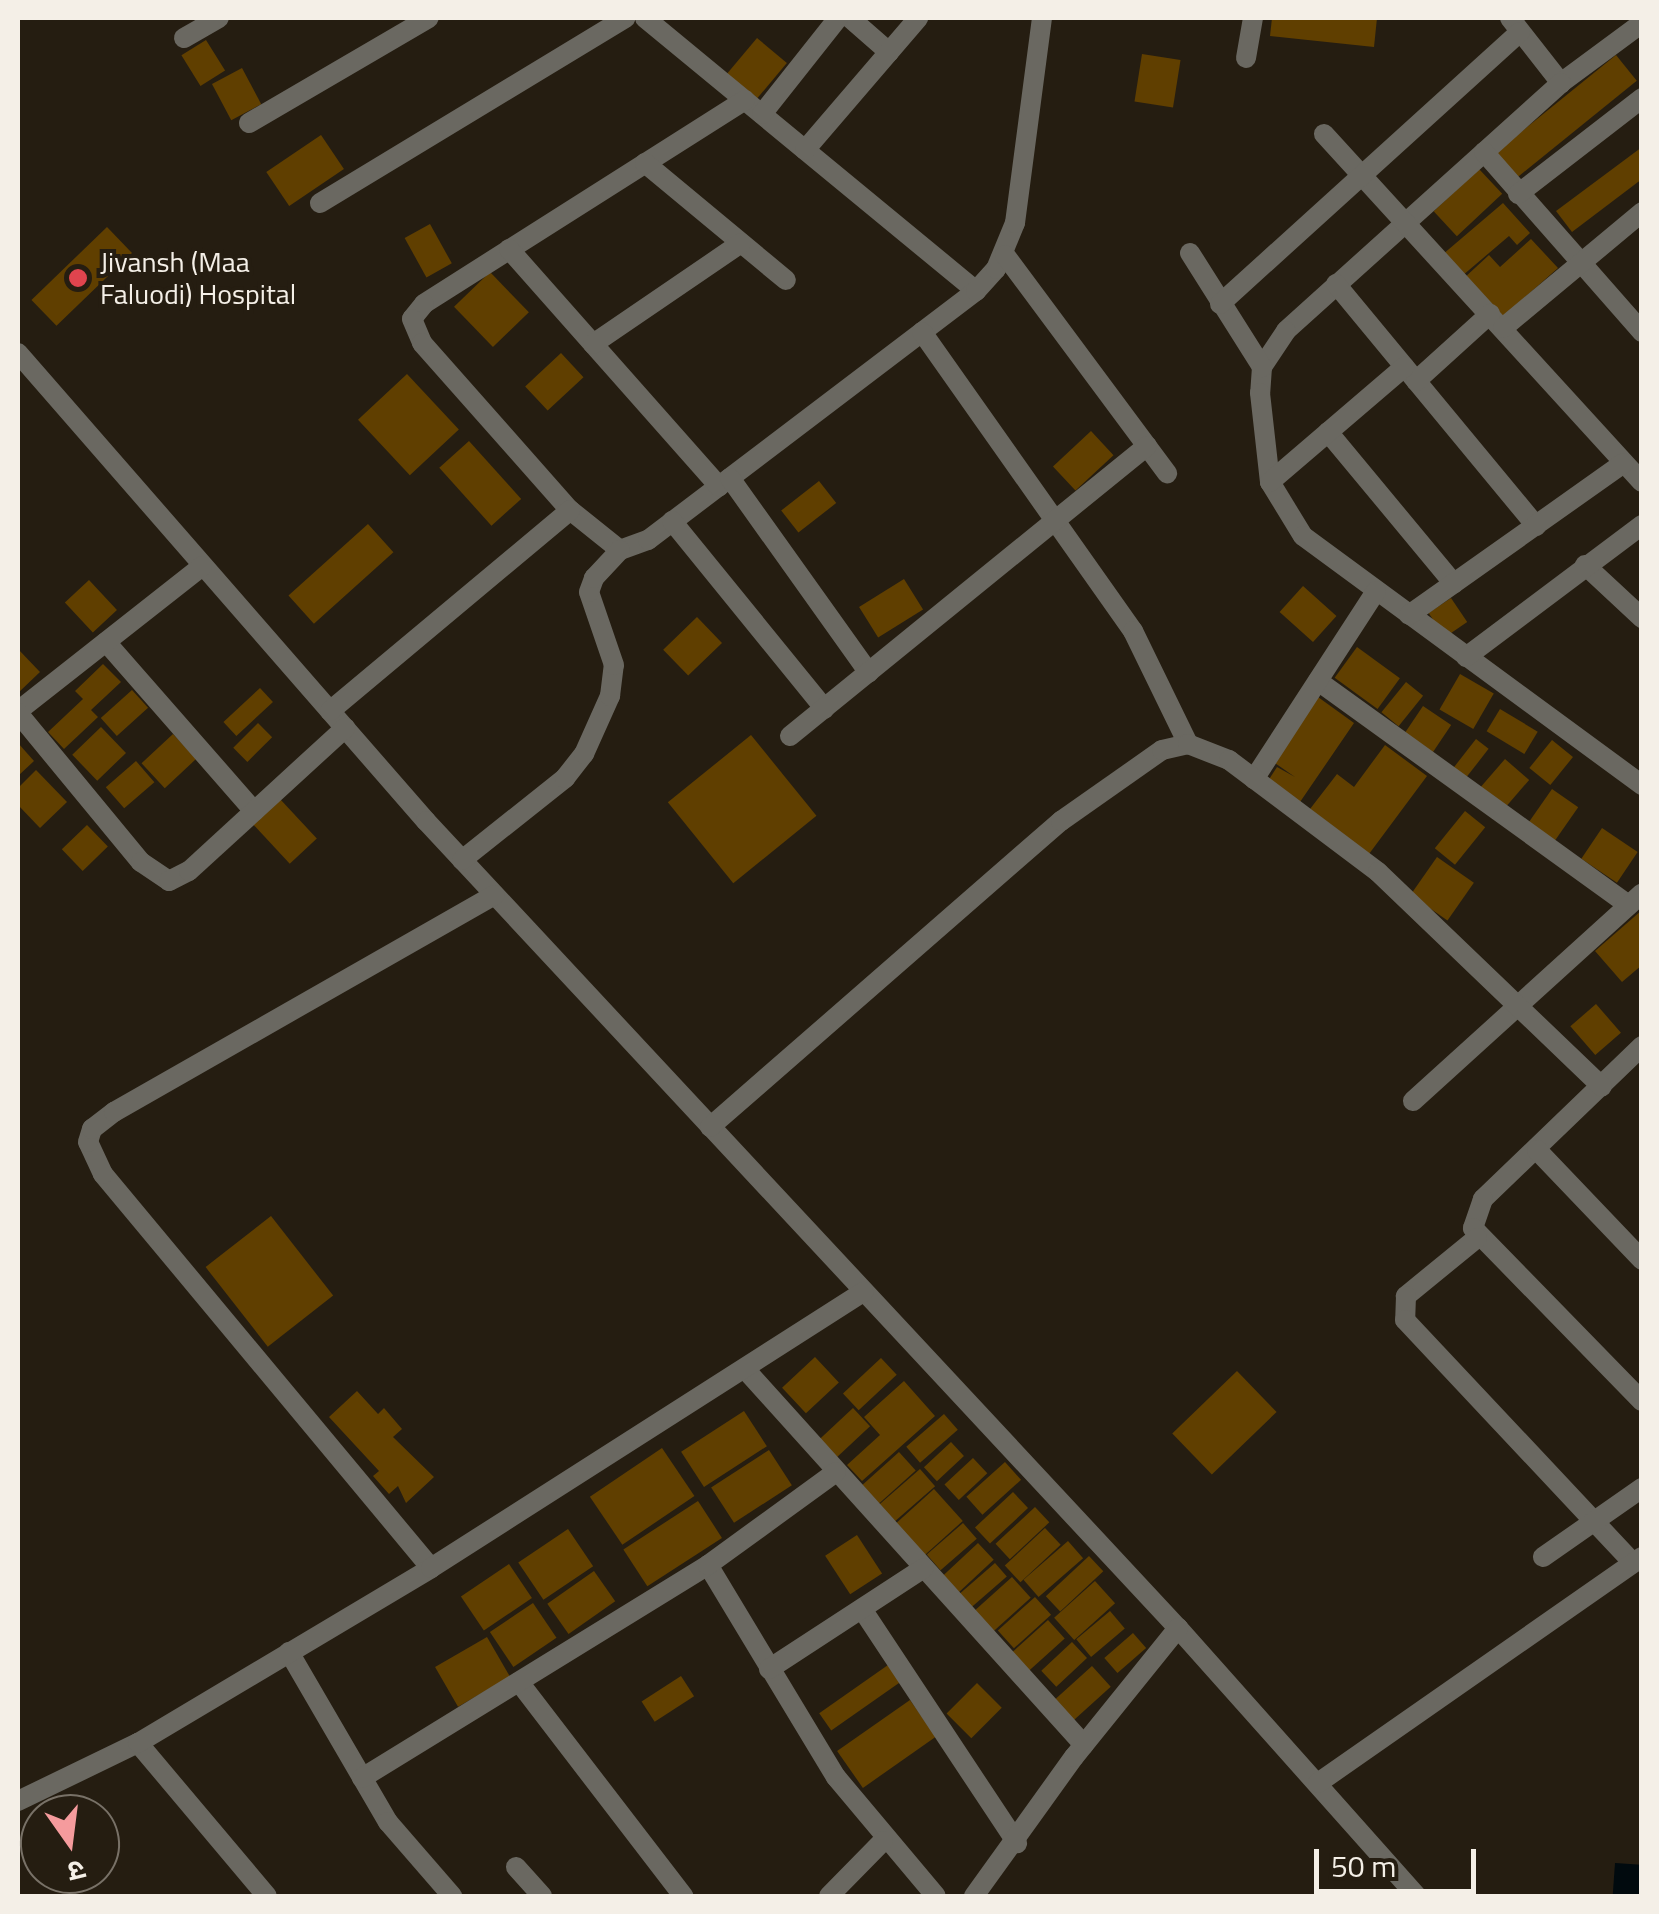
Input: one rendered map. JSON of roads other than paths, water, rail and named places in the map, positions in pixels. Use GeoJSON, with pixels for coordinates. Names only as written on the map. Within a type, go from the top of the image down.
{"type":"FeatureCollection","features":[{"type":"Feature","properties":{"kind":"street"},"geometry":{"type":"LineString","coordinates":[[184,38],[219,18]]}},
{"type":"Feature","properties":{"kind":"street"},"geometry":{"type":"LineString","coordinates":[[249,123],[429,18]]}},
{"type":"Feature","properties":{"kind":"street"},"geometry":{"type":"LineString","coordinates":[[320,203],[625,18]]}},
{"type":"Feature","properties":{"kind":"street"},"geometry":{"type":"LineString","coordinates":[[645,18],[976,291]]}},
{"type":"Feature","properties":{"kind":"street"},"geometry":{"type":"LineString","coordinates":[[620,550],[570,510],[412,329],[415,310],[645,163],[754,107],[838,18]]}},
{"type":"Feature","properties":{"kind":"street"},"geometry":{"type":"LineString","coordinates":[[850,18],[890,52]]}},
{"type":"Feature","properties":{"kind":"street"},"geometry":{"type":"LineString","coordinates":[[806,150],[918,18]]}},
{"type":"Feature","properties":{"kind":"street"},"geometry":{"type":"LineString","coordinates":[[462,860],[565,778],[584,754],[610,696],[614,664],[590,592],[594,578],[620,550],[672,521],[976,291],[1005,255],[1042,18]]}},
{"type":"Feature","properties":{"kind":"street"},"geometry":{"type":"LineString","coordinates":[[1246,58],[1252,18]]}},
{"type":"Feature","properties":{"kind":"street"},"geometry":{"type":"LineString","coordinates":[[1220,304],[1515,24],[1561,83]]}},
{"type":"Feature","properties":{"kind":"street"},"geometry":{"type":"LineString","coordinates":[[1637,26],[1561,83],[1286,332],[1262,367],[1261,442],[1270,482],[1303,536],[1642,785]]}},
{"type":"Feature","properties":{"kind":"street"},"geometry":{"type":"LineString","coordinates":[[1518,194],[1642,98]]}},
{"type":"Feature","properties":{"kind":"street"},"geometry":{"type":"LineString","coordinates":[[1324,134],[1642,482]]}},
{"type":"Feature","properties":{"kind":"street"},"geometry":{"type":"LineString","coordinates":[[1484,152],[1642,332]]}},
{"type":"Feature","properties":{"kind":"street"},"geometry":{"type":"LineString","coordinates":[[645,163],[786,280]]}},
{"type":"Feature","properties":{"kind":"street"},"geometry":{"type":"LineString","coordinates":[[1270,482],[1328,432],[1410,374],[1496,321],[1642,212]]}},
{"type":"Feature","properties":{"kind":"street"},"geometry":{"type":"LineString","coordinates":[[593,344],[742,243]]}},
{"type":"Feature","properties":{"kind":"street"},"geometry":{"type":"LineString","coordinates":[[509,249],[724,482],[869,673]]}},
{"type":"Feature","properties":{"kind":"street"},"geometry":{"type":"LineString","coordinates":[[1190,253],[1262,367]]}},
{"type":"Feature","properties":{"kind":"street"},"geometry":{"type":"LineString","coordinates":[[1005,255],[1167,472]]}},
{"type":"Feature","properties":{"kind":"street"},"geometry":{"type":"LineString","coordinates":[[1336,284],[1536,526]]}},
{"type":"Feature","properties":{"kind":"street"},"geometry":{"type":"LineString","coordinates":[[922,332],[1054,526],[1134,631],[1188,744]]}},
{"type":"Feature","properties":{"kind":"street"},"geometry":{"type":"LineString","coordinates":[[18,353],[462,860],[1178,1628],[1417,1896]]}},
{"type":"Feature","properties":{"kind":"street"},"geometry":{"type":"LineString","coordinates":[[1328,432],[1454,584]]}},
{"type":"Feature","properties":{"kind":"street"},"geometry":{"type":"LineString","coordinates":[[790,736],[1054,526],[1147,446]]}},
{"type":"Feature","properties":{"kind":"street"},"geometry":{"type":"LineString","coordinates":[[1410,615],[1624,463]]}},
{"type":"Feature","properties":{"kind":"street"},"geometry":{"type":"LineString","coordinates":[[330,711],[570,510]]}},
{"type":"Feature","properties":{"kind":"street"},"geometry":{"type":"LineString","coordinates":[[672,521],[824,709]]}},
{"type":"Feature","properties":{"kind":"street"},"geometry":{"type":"LineString","coordinates":[[1466,657],[1642,525]]}},
{"type":"Feature","properties":{"kind":"street"},"geometry":{"type":"LineString","coordinates":[[1585,565],[1642,618]]}},
{"type":"Feature","properties":{"kind":"street"},"geometry":{"type":"LineString","coordinates":[[202,566],[18,712],[157,877],[169,881],[189,871],[344,728]]}},
{"type":"Feature","properties":{"kind":"street"},"geometry":{"type":"LineString","coordinates":[[1254,779],[1376,591]]}},
{"type":"Feature","properties":{"kind":"street"},"geometry":{"type":"LineString","coordinates":[[106,642],[254,811]]}},
{"type":"Feature","properties":{"kind":"street"},"geometry":{"type":"LineString","coordinates":[[1318,681],[1635,899],[1413,1102]]}},
{"type":"Feature","properties":{"kind":"street"},"geometry":{"type":"LineString","coordinates":[[710,1127],[1060,821],[1162,750],[1188,744],[1207,748],[1254,779],[1378,872],[1602,1088]]}},
{"type":"Feature","properties":{"kind":"street"},"geometry":{"type":"LineString","coordinates":[[431,1568],[104,1174],[88,1142],[92,1129],[114,1112],[494,895]]}},
{"type":"Feature","properties":{"kind":"street"},"geometry":{"type":"LineString","coordinates":[[1642,1046],[1476,1210],[1477,1238],[1642,1401]]}},
{"type":"Feature","properties":{"kind":"street"},"geometry":{"type":"LineString","coordinates":[[1537,1150],[1642,1260]]}},
{"type":"Feature","properties":{"kind":"street"},"geometry":{"type":"LineString","coordinates":[[1318,1783],[1637,1560],[1594,1522],[1405,1320],[1406,1296],[1477,1238]]}},
{"type":"Feature","properties":{"kind":"street"},"geometry":{"type":"LineString","coordinates":[[18,1801],[138,1743],[431,1568],[863,1292]]}},
{"type":"Feature","properties":{"kind":"street"},"geometry":{"type":"LineString","coordinates":[[745,1369],[1084,1745]]}},
{"type":"Feature","properties":{"kind":"street"},"geometry":{"type":"LineString","coordinates":[[362,1778],[708,1564],[836,1472]]}},
{"type":"Feature","properties":{"kind":"street"},"geometry":{"type":"LineString","coordinates":[[1543,1556],[1642,1488]]}},
{"type":"Feature","properties":{"kind":"street"},"geometry":{"type":"LineString","coordinates":[[708,1564],[770,1669],[883,1840],[936,1896]]}},
{"type":"Feature","properties":{"kind":"street"},"geometry":{"type":"LineString","coordinates":[[770,1669],[924,1568]]}},
{"type":"Feature","properties":{"kind":"street"},"geometry":{"type":"LineString","coordinates":[[862,1609],[1016,1843]]}},
{"type":"Feature","properties":{"kind":"street"},"geometry":{"type":"LineString","coordinates":[[974,1896],[1084,1745],[1178,1628]]}},
{"type":"Feature","properties":{"kind":"street"},"geometry":{"type":"LineString","coordinates":[[290,1652],[388,1822],[452,1896]]}},
{"type":"Feature","properties":{"kind":"street"},"geometry":{"type":"LineString","coordinates":[[519,1682],[682,1896]]}},
{"type":"Feature","properties":{"kind":"street"},"geometry":{"type":"LineString","coordinates":[[138,1743],[267,1896]]}},
{"type":"Feature","properties":{"kind":"street"},"geometry":{"type":"LineString","coordinates":[[829,1896],[883,1840]]}},
{"type":"Feature","properties":{"kind":"street"},"geometry":{"type":"LineString","coordinates":[[516,1867],[542,1896]]}},
{"type":"Feature","properties":{"kind":"place","name":"Jivansh (Maa Faluodi) Hospital"},"geometry":{"type":"Point","coordinates":[78,278]}}]}
